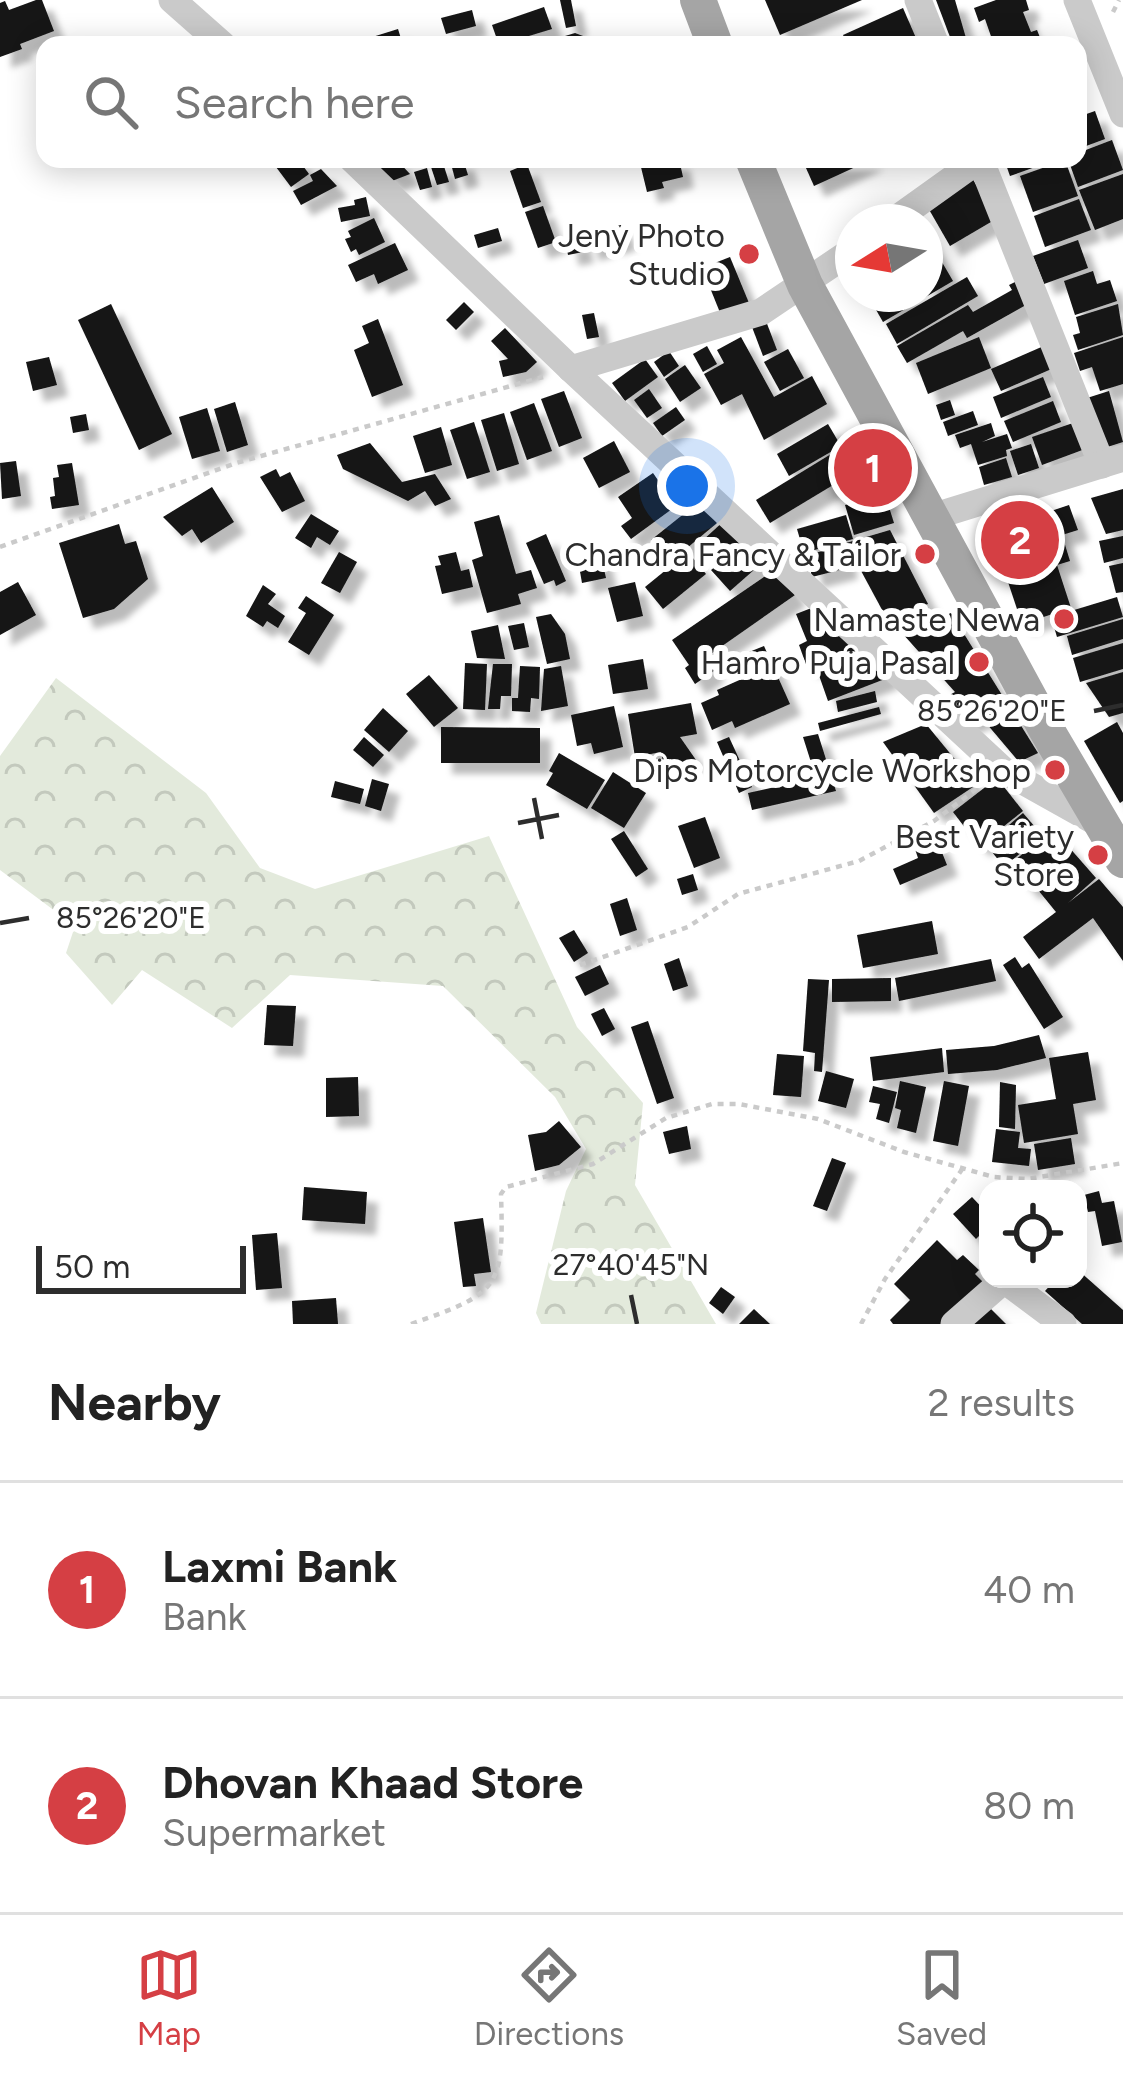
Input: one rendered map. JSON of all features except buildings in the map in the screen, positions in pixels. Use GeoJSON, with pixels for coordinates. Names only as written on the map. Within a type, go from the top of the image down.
{"type":"FeatureCollection","features":[{"type":"Feature","properties":{"kind":"main road"},"geometry":{"type":"LineString","coordinates":[[698,0],[712,36]]}},
{"type":"Feature","properties":{"kind":"main road"},"geometry":{"type":"LineString","coordinates":[[757,168],[805,285],[1046,730],[1123,860]]}},
{"type":"Feature","properties":{"kind":"street"},"geometry":{"type":"LineString","coordinates":[[172,0],[213,36]]}},
{"type":"Feature","properties":{"kind":"street"},"geometry":{"type":"LineString","coordinates":[[918,0],[932,36]]}},
{"type":"Feature","properties":{"kind":"street"},"geometry":{"type":"LineString","coordinates":[[1077,0],[1123,114]]}},
{"type":"Feature","properties":{"kind":"street"},"geometry":{"type":"LineString","coordinates":[[361,168],[1003,770],[1103,826]]}},
{"type":"Feature","properties":{"kind":"street"},"geometry":{"type":"LineString","coordinates":[[917,204],[967,168]]}},
{"type":"Feature","properties":{"kind":"street"},"geometry":{"type":"LineString","coordinates":[[932,517],[1113,462],[984,168]]}},
{"type":"Feature","properties":{"kind":"street"},"geometry":{"type":"LineString","coordinates":[[571,369],[761,312],[835,263]]}},
{"type":"Feature","properties":{"kind":"street"},"geometry":{"type":"LineString","coordinates":[[954,1324],[1004,1280],[1064,1324]]}},
{"type":"Feature","properties":{"kind":"path"},"geometry":{"type":"LineString","coordinates":[[0,547],[236,463],[571,369]]}},
{"type":"Feature","properties":{"kind":"path"},"geometry":{"type":"LineString","coordinates":[[580,965],[688,927],[738,894],[859,861],[934,820],[1003,770]]}},
{"type":"Feature","properties":{"kind":"path"},"geometry":{"type":"LineString","coordinates":[[411,1324],[488,1291],[499,1275],[501,1194],[506,1187],[593,1163],[667,1118],[712,1104],[740,1104],[818,1119],[904,1152],[994,1177],[1028,1179],[1123,1163]]}},
{"type":"Feature","properties":{"kind":"path"},"geometry":{"type":"LineString","coordinates":[[861,1324],[885,1279],[963,1168]]}},
{"type":"Feature","properties":{"kind":"green space"},"geometry":{"type":"Polygon","coordinates":[[[56,678],[206,793],[260,868],[315,889],[489,836],[577,1027],[643,1103],[635,1185],[716,1324],[541,1324],[536,1313],[566,1191],[586,1149],[555,1097],[443,986],[290,975],[232,1028],[142,970],[112,1005],[66,953],[75,926],[0,870],[0,756],[56,678]]]}},
{"type":"Feature","properties":{"kind":"place","name":"Jeny Photo Studio"},"geometry":{"type":"Point","coordinates":[749,254]}},
{"type":"Feature","properties":{"kind":"place","name":"Laxmi Bank"},"geometry":{"type":"Point","coordinates":[873,468]}},
{"type":"Feature","properties":{"kind":"place","name":"Dhovan Khaad Store"},"geometry":{"type":"Point","coordinates":[1020,540]}},
{"type":"Feature","properties":{"kind":"place","name":"Chandra Fancy & Tailor"},"geometry":{"type":"Point","coordinates":[925,554]}},
{"type":"Feature","properties":{"kind":"place","name":"Namaste Newa"},"geometry":{"type":"Point","coordinates":[1064,619]}},
{"type":"Feature","properties":{"kind":"place","name":"Hamro Puja Pasal"},"geometry":{"type":"Point","coordinates":[979,662]}},
{"type":"Feature","properties":{"kind":"place","name":"Dips Motorcycle Workshop"},"geometry":{"type":"Point","coordinates":[1055,770]}},
{"type":"Feature","properties":{"kind":"place","name":"Best Variety Store"},"geometry":{"type":"Point","coordinates":[1098,855]}}]}
